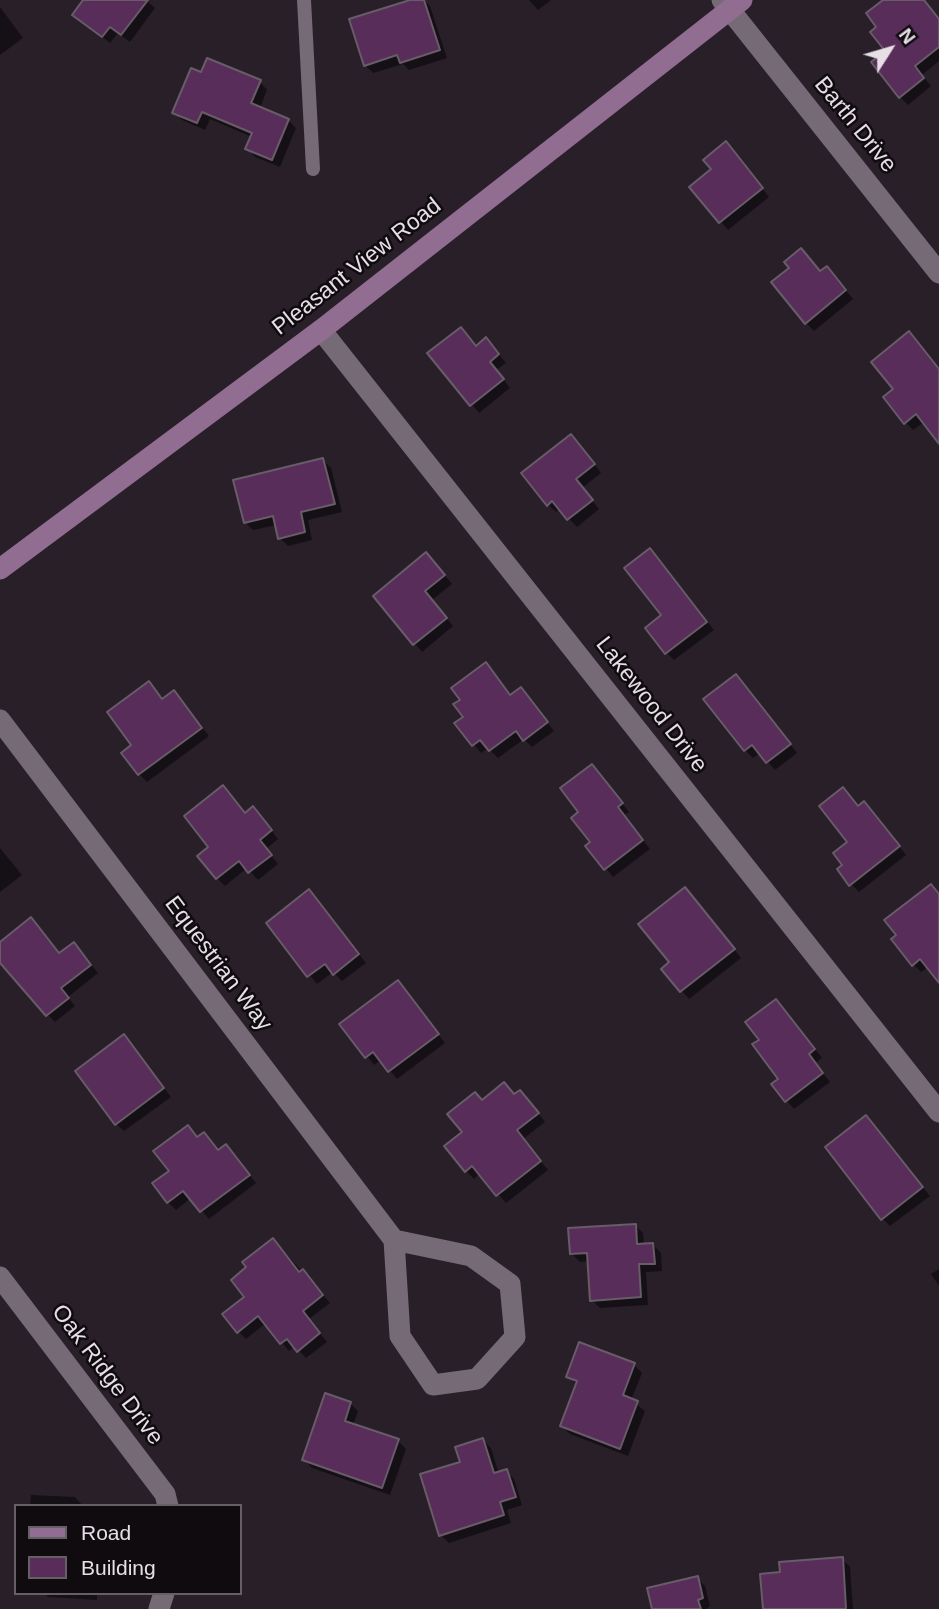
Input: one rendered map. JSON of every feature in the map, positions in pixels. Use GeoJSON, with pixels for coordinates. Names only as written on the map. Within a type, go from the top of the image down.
{"type":"FeatureCollection","features":[{"type":"Feature","properties":{"kind":"main road","name":"Pleasant View Road"},"geometry":{"type":"LineString","coordinates":[[0,569],[321,330],[731,3]]}},
{"type":"Feature","properties":{"kind":"street","name":"Barth Drive"},"geometry":{"type":"LineString","coordinates":[[731,3],[939,273]]}},
{"type":"Feature","properties":{"kind":"street","name":"Lakewood Drive"},"geometry":{"type":"LineString","coordinates":[[321,330],[939,1112]]}},
{"type":"Feature","properties":{"kind":"street","name":"Equestrian Way"},"geometry":{"type":"LineString","coordinates":[[0,720],[394,1240]]}},
{"type":"Feature","properties":{"kind":"street"},"geometry":{"type":"LineString","coordinates":[[394,1240],[471,1256],[510,1284],[515,1337],[477,1379],[433,1385],[400,1336],[394,1240]]}},
{"type":"Feature","properties":{"kind":"street","name":"Oak Ridge Drive"},"geometry":{"type":"LineString","coordinates":[[0,1277],[165,1494],[168,1504]]}},
{"type":"Feature","properties":{"kind":"lane"},"geometry":{"type":"LineString","coordinates":[[304,0],[313,169]]}},
{"type":"Feature","properties":{"kind":"building"},"geometry":{"type":"Polygon","coordinates":[[[83,0],[148,0],[121,35],[110,27],[102,37],[72,15],[83,0]]]}},
{"type":"Feature","properties":{"kind":"building"},"geometry":{"type":"Polygon","coordinates":[[[410,0],[424,0],[440,50],[400,63],[397,55],[364,66],[349,19],[410,0]]]}},
{"type":"Feature","properties":{"kind":"building"},"geometry":{"type":"Polygon","coordinates":[[[883,0],[924,0],[939,19],[939,47],[915,66],[924,78],[899,98],[871,62],[885,51],[870,32],[876,27],[866,13],[883,0]]]}},
{"type":"Feature","properties":{"kind":"building"},"geometry":{"type":"Polygon","coordinates":[[[207,58],[261,80],[251,103],[289,119],[272,160],[245,149],[252,133],[202,112],[197,123],[172,113],[191,68],[201,72],[207,58]]]}},
{"type":"Feature","properties":{"kind":"building"},"geometry":{"type":"Polygon","coordinates":[[[726,141],[763,188],[719,223],[689,187],[711,169],[703,160],[726,141]]]}},
{"type":"Feature","properties":{"kind":"building"},"geometry":{"type":"Polygon","coordinates":[[[801,248],[820,271],[827,266],[846,290],[805,324],[771,282],[789,268],[784,262],[801,248]]]}},
{"type":"Feature","properties":{"kind":"building"},"geometry":{"type":"Polygon","coordinates":[[[461,327],[476,346],[486,337],[499,354],[490,362],[504,379],[470,406],[427,353],[461,327]]]}},
{"type":"Feature","properties":{"kind":"building"},"geometry":{"type":"Polygon","coordinates":[[[909,331],[939,369],[939,444],[916,414],[904,424],[883,397],[893,389],[871,362],[909,331]]]}},
{"type":"Feature","properties":{"kind":"building"},"geometry":{"type":"Polygon","coordinates":[[[571,434],[595,464],[576,479],[593,500],[567,520],[552,501],[547,506],[521,473],[571,434]]]}},
{"type":"Feature","properties":{"kind":"building"},"geometry":{"type":"Polygon","coordinates":[[[323,458],[335,504],[301,512],[305,532],[278,539],[273,516],[244,523],[233,480],[323,458]]]}},
{"type":"Feature","properties":{"kind":"building"},"geometry":{"type":"Polygon","coordinates":[[[650,548],[707,622],[665,654],[645,628],[661,615],[624,568],[650,548]]]}},
{"type":"Feature","properties":{"kind":"building"},"geometry":{"type":"Polygon","coordinates":[[[426,552],[445,575],[425,591],[447,618],[413,645],[373,596],[426,552]]]}},
{"type":"Feature","properties":{"kind":"building"},"geometry":{"type":"Polygon","coordinates":[[[486,662],[510,695],[521,687],[548,722],[523,741],[516,731],[489,751],[480,740],[472,746],[454,723],[463,717],[453,704],[460,700],[451,688],[486,662]]]}},
{"type":"Feature","properties":{"kind":"building"},"geometry":{"type":"Polygon","coordinates":[[[736,674],[791,744],[766,763],[752,745],[744,751],[703,699],[736,674]]]}},
{"type":"Feature","properties":{"kind":"building"},"geometry":{"type":"Polygon","coordinates":[[[149,681],[162,699],[174,690],[202,728],[138,775],[121,753],[131,745],[107,712],[149,681]]]}},
{"type":"Feature","properties":{"kind":"building"},"geometry":{"type":"Polygon","coordinates":[[[592,764],[623,803],[618,807],[643,840],[604,870],[585,846],[590,842],[571,818],[578,812],[560,788],[592,764]]]}},
{"type":"Feature","properties":{"kind":"building"},"geometry":{"type":"Polygon","coordinates":[[[223,785],[245,813],[253,806],[272,830],[260,840],[272,855],[248,873],[239,861],[216,879],[197,856],[208,847],[184,816],[223,785]]]}},
{"type":"Feature","properties":{"kind":"building"},"geometry":{"type":"Polygon","coordinates":[[[843,787],[858,806],[864,801],[900,846],[849,886],[837,869],[842,865],[833,853],[847,842],[819,806],[843,787]]]}},
{"type":"Feature","properties":{"kind":"building"},"geometry":{"type":"Polygon","coordinates":[[[931,884],[939,894],[939,983],[920,959],[912,966],[891,939],[896,935],[884,920],[931,884]]]}},
{"type":"Feature","properties":{"kind":"building"},"geometry":{"type":"Polygon","coordinates":[[[685,887],[735,949],[680,992],[661,969],[669,962],[638,924],[685,887]]]}},
{"type":"Feature","properties":{"kind":"building"},"geometry":{"type":"Polygon","coordinates":[[[309,889],[359,954],[333,975],[325,964],[307,977],[266,923],[309,889]]]}},
{"type":"Feature","properties":{"kind":"building"},"geometry":{"type":"Polygon","coordinates":[[[31,917],[59,953],[74,942],[91,965],[61,988],[69,998],[46,1016],[0,963],[0,942],[31,917]]]}},
{"type":"Feature","properties":{"kind":"building"},"geometry":{"type":"Polygon","coordinates":[[[398,980],[439,1034],[388,1072],[373,1052],[365,1058],[339,1024],[398,980]]]}},
{"type":"Feature","properties":{"kind":"building"},"geometry":{"type":"Polygon","coordinates":[[[776,999],[815,1049],[809,1054],[823,1073],[785,1102],[771,1084],[778,1079],[752,1044],[759,1040],[745,1022],[776,999]]]}},
{"type":"Feature","properties":{"kind":"building"},"geometry":{"type":"Polygon","coordinates":[[[124,1034],[164,1088],[115,1125],[75,1071],[124,1034]]]}},
{"type":"Feature","properties":{"kind":"building"},"geometry":{"type":"Polygon","coordinates":[[[504,1082],[514,1094],[520,1090],[539,1113],[517,1130],[541,1161],[496,1196],[472,1166],[465,1172],[444,1146],[462,1132],[447,1114],[475,1092],[482,1100],[504,1082]]]}},
{"type":"Feature","properties":{"kind":"building"},"geometry":{"type":"Polygon","coordinates":[[[866,1115],[923,1187],[881,1220],[825,1147],[866,1115]]]}},
{"type":"Feature","properties":{"kind":"building"},"geometry":{"type":"Polygon","coordinates":[[[188,1125],[197,1137],[204,1132],[218,1150],[226,1144],[250,1175],[200,1212],[183,1191],[167,1203],[152,1183],[169,1171],[153,1151],[188,1125]]]}},
{"type":"Feature","properties":{"kind":"building"},"geometry":{"type":"Polygon","coordinates":[[[636,1224],[637,1244],[653,1243],[655,1264],[639,1264],[641,1297],[590,1301],[587,1253],[570,1254],[568,1228],[636,1224]]]}},
{"type":"Feature","properties":{"kind":"building"},"geometry":{"type":"Polygon","coordinates":[[[273,1238],[299,1272],[303,1269],[323,1295],[303,1311],[320,1333],[297,1352],[287,1339],[280,1344],[258,1316],[237,1333],[222,1314],[244,1297],[231,1280],[246,1267],[242,1262],[273,1238]]]}},
{"type":"Feature","properties":{"kind":"building"},"geometry":{"type":"Polygon","coordinates":[[[579,1342],[635,1363],[623,1395],[638,1401],[620,1449],[560,1426],[577,1381],[566,1377],[579,1342]]]}},
{"type":"Feature","properties":{"kind":"building"},"geometry":{"type":"Polygon","coordinates":[[[325,1393],[351,1402],[345,1421],[399,1439],[382,1488],[302,1460],[325,1393]]]}},
{"type":"Feature","properties":{"kind":"building"},"geometry":{"type":"Polygon","coordinates":[[[483,1438],[494,1473],[507,1469],[516,1497],[500,1502],[504,1515],[439,1536],[420,1474],[460,1462],[455,1447],[483,1438]]]}},
{"type":"Feature","properties":{"kind":"building"},"geometry":{"type":"Polygon","coordinates":[[[843,1557],[846,1609],[763,1609],[760,1574],[780,1572],[779,1562],[843,1557]]]}},
{"type":"Feature","properties":{"kind":"building"},"geometry":{"type":"Polygon","coordinates":[[[698,1576],[703,1598],[698,1600],[701,1609],[652,1609],[647,1588],[698,1576]]]}}]}
